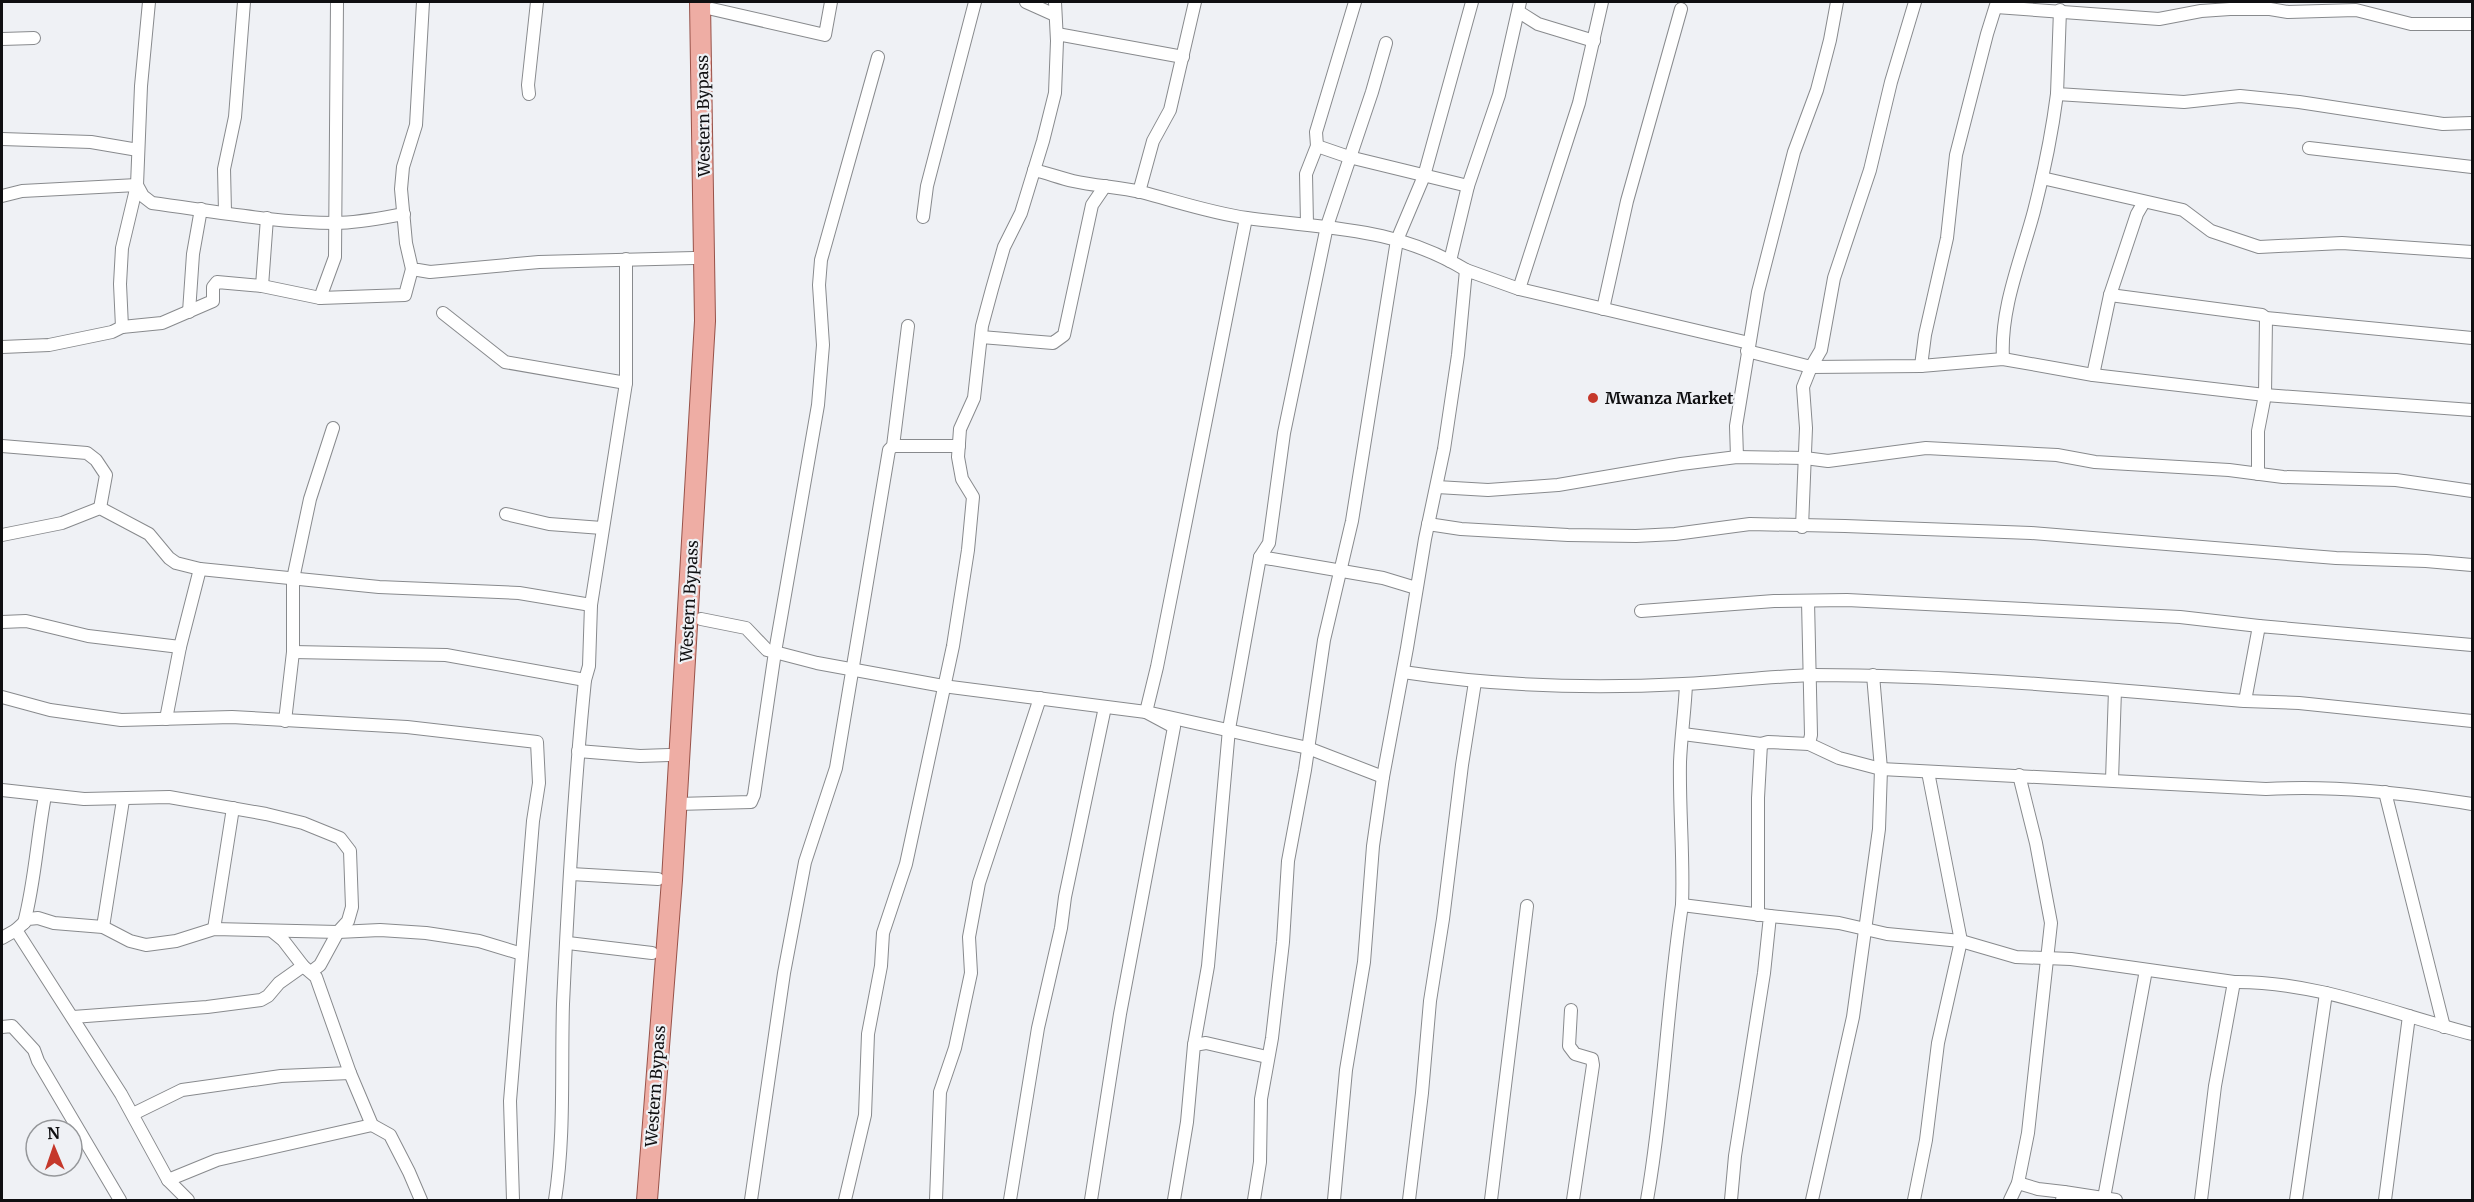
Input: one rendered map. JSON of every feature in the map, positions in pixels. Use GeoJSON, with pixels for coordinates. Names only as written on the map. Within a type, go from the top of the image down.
{"type":"FeatureCollection","features":[{"type":"Feature","properties":{"kind":"main road","name":"Western Bypass"},"geometry":{"type":"LineString","coordinates":[[647,1200],[677,804],[705,321],[706,5]]}},
{"type":"Feature","properties":{"kind":"street"},"geometry":{"type":"LineString","coordinates":[[122,327],[120,284],[122,248],[137,185],[141,86],[149,2]]}},
{"type":"Feature","properties":{"kind":"street"},"geometry":{"type":"LineString","coordinates":[[225,212],[224,169],[235,117],[244,2]]}},
{"type":"Feature","properties":{"kind":"street"},"geometry":{"type":"LineString","coordinates":[[320,298],[335,257],[338,2]]}},
{"type":"Feature","properties":{"kind":"street"},"geometry":{"type":"LineString","coordinates":[[2,347],[49,345],[112,332],[122,327],[162,322],[213,301],[213,287],[218,282],[262,286],[320,298],[405,295],[412,269],[406,243],[401,189],[402,167],[416,125],[423,2]]}},
{"type":"Feature","properties":{"kind":"street"},"geometry":{"type":"LineString","coordinates":[[529,94],[537,2]]}},
{"type":"Feature","properties":{"kind":"street"},"geometry":{"type":"LineString","coordinates":[[706,5],[825,35],[831,2]]}},
{"type":"Feature","properties":{"kind":"street"},"geometry":{"type":"LineString","coordinates":[[923,217],[927,186],[975,2]]}},
{"type":"Feature","properties":{"kind":"street"},"geometry":{"type":"LineString","coordinates":[[1026,2],[1055,15]]}},
{"type":"Feature","properties":{"kind":"street"},"geometry":{"type":"LineString","coordinates":[[845,1200],[865,1114],[868,1034],[881,966],[883,933],[906,864],[961,603],[973,497],[962,479],[960,429],[975,398],[981,337],[1004,247],[1021,213],[1055,93],[1057,34],[1055,2]]}},
{"type":"Feature","properties":{"kind":"street"},"geometry":{"type":"LineString","coordinates":[[1139,192],[1153,141],[1170,110],[1195,2]]}},
{"type":"Feature","properties":{"kind":"street"},"geometry":{"type":"LineString","coordinates":[[1307,224],[1306,174],[1317,146],[1316,132],[1355,2]]}},
{"type":"Feature","properties":{"kind":"street"},"geometry":{"type":"LineString","coordinates":[[1254,1200],[1260,1162],[1261,1099],[1272,1038],[1283,942],[1288,861],[1324,640],[1360,474],[1397,240],[1424,176],[1472,2]]}},
{"type":"Feature","properties":{"kind":"street"},"geometry":{"type":"LineString","coordinates":[[1520,289],[1579,103],[1602,2]]}},
{"type":"Feature","properties":{"kind":"street"},"geometry":{"type":"LineString","coordinates":[[1737,457],[1736,426],[1758,292],[1794,152],[1817,90],[1837,2]]}},
{"type":"Feature","properties":{"kind":"street"},"geometry":{"type":"LineString","coordinates":[[1802,527],[1805,458],[1803,387],[1810,367],[1821,350],[1834,278],[1870,170],[1891,82],[1915,2]]}},
{"type":"Feature","properties":{"kind":"street"},"geometry":{"type":"LineString","coordinates":[[1921,366],[1925,335],[1947,238],[1956,155],[1996,4],[2159,19],[2201,11],[2288,7],[2356,10],[2411,24],[2472,24]]}},
{"type":"Feature","properties":{"kind":"street"},"geometry":{"type":"LineString","coordinates":[[1450,261],[1468,186],[1499,95],[1520,7],[1538,24],[1594,41]]}},
{"type":"Feature","properties":{"kind":"street"},"geometry":{"type":"LineString","coordinates":[[1604,309],[1627,201],[1681,9]]}},
{"type":"Feature","properties":{"kind":"street"},"geometry":{"type":"LineString","coordinates":[[2003,359],[2004,318],[2051,136],[2057,94],[2060,10]]}},
{"type":"Feature","properties":{"kind":"street"},"geometry":{"type":"LineString","coordinates":[[1057,34],[1183,57]]}},
{"type":"Feature","properties":{"kind":"street"},"geometry":{"type":"LineString","coordinates":[[2,39],[34,38]]}},
{"type":"Feature","properties":{"kind":"street"},"geometry":{"type":"LineString","coordinates":[[1173,1200],[1187,1122],[1194,1045],[1208,966],[1229,729],[1260,557],[1269,543],[1284,433],[1327,226],[1386,43]]}},
{"type":"Feature","properties":{"kind":"street"},"geometry":{"type":"LineString","coordinates":[[677,804],[751,802],[818,405],[823,345],[819,285],[820,260],[878,57]]}},
{"type":"Feature","properties":{"kind":"street"},"geometry":{"type":"LineString","coordinates":[[2057,94],[2184,102],[2240,96],[2300,102],[2443,124],[2472,123]]}},
{"type":"Feature","properties":{"kind":"street"},"geometry":{"type":"LineString","coordinates":[[2,139],[91,142],[138,150]]}},
{"type":"Feature","properties":{"kind":"street"},"geometry":{"type":"LineString","coordinates":[[1317,146],[1349,157],[1468,186]]}},
{"type":"Feature","properties":{"kind":"street"},"geometry":{"type":"LineString","coordinates":[[2308,148],[2472,167]]}},
{"type":"Feature","properties":{"kind":"street"},"geometry":{"type":"LineString","coordinates":[[1034,170],[1246,218],[1372,232],[1520,289],[1748,347],[1810,367],[1921,366],[2003,359],[2093,375],[2265,396],[2472,410]]}},
{"type":"Feature","properties":{"kind":"street"},"geometry":{"type":"LineString","coordinates":[[2042,178],[2183,210],[2211,231],[2259,247],[2342,243],[2472,252]]}},
{"type":"Feature","properties":{"kind":"street"},"geometry":{"type":"LineString","coordinates":[[2,196],[22,191],[137,185]]}},
{"type":"Feature","properties":{"kind":"street"},"geometry":{"type":"LineString","coordinates":[[137,185],[143,196],[152,203],[267,218],[335,223],[368,221],[404,214]]}},
{"type":"Feature","properties":{"kind":"street"},"geometry":{"type":"LineString","coordinates":[[981,337],[1053,343],[1064,335],[1092,205],[1105,186]]}},
{"type":"Feature","properties":{"kind":"street"},"geometry":{"type":"LineString","coordinates":[[2093,375],[2110,295],[2137,214],[2144,202]]}},
{"type":"Feature","properties":{"kind":"street"},"geometry":{"type":"LineString","coordinates":[[189,312],[193,254],[201,209]]}},
{"type":"Feature","properties":{"kind":"street"},"geometry":{"type":"LineString","coordinates":[[262,286],[267,218]]}},
{"type":"Feature","properties":{"kind":"street"},"geometry":{"type":"LineString","coordinates":[[1146,712],[1157,667],[1246,218]]}},
{"type":"Feature","properties":{"kind":"street"},"geometry":{"type":"LineString","coordinates":[[412,269],[430,272],[538,262],[694,258]]}},
{"type":"Feature","properties":{"kind":"street"},"geometry":{"type":"LineString","coordinates":[[555,1200],[560,1168],[561,1076],[573,802],[585,680],[589,666],[591,605],[595,595],[602,528],[626,383],[626,259]]}},
{"type":"Feature","properties":{"kind":"street"},"geometry":{"type":"LineString","coordinates":[[1334,1200],[1347,1070],[1364,962],[1372,857],[1383,777],[1416,588],[1437,486],[1458,355],[1466,270]]}},
{"type":"Feature","properties":{"kind":"street"},"geometry":{"type":"LineString","coordinates":[[2110,295],[2262,315],[2266,318],[2472,338]]}},
{"type":"Feature","properties":{"kind":"street"},"geometry":{"type":"LineString","coordinates":[[443,313],[505,362],[626,383]]}},
{"type":"Feature","properties":{"kind":"street"},"geometry":{"type":"LineString","coordinates":[[2258,474],[2258,431],[2265,396],[2266,318]]}},
{"type":"Feature","properties":{"kind":"street"},"geometry":{"type":"LineString","coordinates":[[751,1200],[784,973],[805,862],[836,768],[854,670],[889,450],[893,446],[908,326]]}},
{"type":"Feature","properties":{"kind":"street"},"geometry":{"type":"LineString","coordinates":[[285,721],[293,652],[293,579],[310,499],[333,428]]}},
{"type":"Feature","properties":{"kind":"street"},"geometry":{"type":"LineString","coordinates":[[2,446],[87,453],[96,460],[106,475],[100,508]]}},
{"type":"Feature","properties":{"kind":"street"},"geometry":{"type":"LineString","coordinates":[[893,446],[959,446]]}},
{"type":"Feature","properties":{"kind":"street"},"geometry":{"type":"LineString","coordinates":[[1437,486],[1488,490],[1558,484],[1737,457],[1805,458],[1828,461],[1926,448],[2057,455],[2095,462],[2342,480],[2396,480],[2472,491]]}},
{"type":"Feature","properties":{"kind":"street"},"geometry":{"type":"LineString","coordinates":[[2,535],[62,523],[100,508],[149,534],[176,563],[200,569],[379,587],[519,593],[591,605]]}},
{"type":"Feature","properties":{"kind":"street"},"geometry":{"type":"LineString","coordinates":[[506,514],[549,524],[602,528]]}},
{"type":"Feature","properties":{"kind":"street"},"geometry":{"type":"LineString","coordinates":[[1428,524],[1461,529],[1568,536],[1675,534],[1750,524],[2031,533],[2336,558],[2472,565]]}},
{"type":"Feature","properties":{"kind":"street"},"geometry":{"type":"LineString","coordinates":[[1260,557],[1383,578],[1416,588]]}},
{"type":"Feature","properties":{"kind":"street"},"geometry":{"type":"LineString","coordinates":[[166,719],[180,647],[200,569]]}},
{"type":"Feature","properties":{"kind":"street"},"geometry":{"type":"LineString","coordinates":[[1641,611],[1716,604],[1847,600],[2180,617],[2472,645]]}},
{"type":"Feature","properties":{"kind":"street"},"geometry":{"type":"LineString","coordinates":[[1808,601],[1811,735],[1809,744]]}},
{"type":"Feature","properties":{"kind":"street"},"geometry":{"type":"LineString","coordinates":[[701,619],[746,628],[764,648],[775,652],[854,670],[943,686],[1146,712],[1229,729],[1308,748],[1383,777]]}},
{"type":"Feature","properties":{"kind":"street"},"geometry":{"type":"LineString","coordinates":[[2,622],[26,621],[88,636],[180,647]]}},
{"type":"Feature","properties":{"kind":"street"},"geometry":{"type":"LineString","coordinates":[[2245,700],[2259,626]]}},
{"type":"Feature","properties":{"kind":"street"},"geometry":{"type":"LineString","coordinates":[[293,652],[446,655],[585,680]]}},
{"type":"Feature","properties":{"kind":"street"},"geometry":{"type":"LineString","coordinates":[[1403,672],[1475,682],[1534,685],[1686,684],[1810,675],[1920,676],[2299,703],[2472,721]]}},
{"type":"Feature","properties":{"kind":"street"},"geometry":{"type":"LineString","coordinates":[[1812,1200],[1853,1017],[1867,929],[1879,829],[1881,770],[1873,675]]}},
{"type":"Feature","properties":{"kind":"street"},"geometry":{"type":"LineString","coordinates":[[1409,1200],[1430,1001],[1475,682]]}},
{"type":"Feature","properties":{"kind":"street"},"geometry":{"type":"LineString","coordinates":[[1647,1200],[1656,1148],[1671,979],[1682,905],[1684,857],[1680,808],[1680,760],[1686,684]]}},
{"type":"Feature","properties":{"kind":"street"},"geometry":{"type":"LineString","coordinates":[[2112,780],[2115,690]]}},
{"type":"Feature","properties":{"kind":"street"},"geometry":{"type":"LineString","coordinates":[[2,697],[42,708],[121,720],[231,717],[407,727],[537,742],[539,783],[533,821],[510,1101],[513,1200]]}},
{"type":"Feature","properties":{"kind":"street"},"geometry":{"type":"LineString","coordinates":[[936,1200],[940,1092],[955,1048],[972,973],[969,937],[979,883],[1040,698]]}},
{"type":"Feature","properties":{"kind":"street"},"geometry":{"type":"LineString","coordinates":[[1010,1200],[1038,1028],[1106,707]]}},
{"type":"Feature","properties":{"kind":"street"},"geometry":{"type":"LineString","coordinates":[[1091,1200],[1120,1014],[1174,727],[1146,712]]}},
{"type":"Feature","properties":{"kind":"street"},"geometry":{"type":"LineString","coordinates":[[1683,734],[1761,744],[1768,742],[1809,744],[1839,758],[1881,770],[2266,789],[2312,786],[2385,792],[2472,804]]}},
{"type":"Feature","properties":{"kind":"street"},"geometry":{"type":"LineString","coordinates":[[1731,1200],[1735,1155],[1764,973],[1764,915],[1758,798],[1761,744]]}},
{"type":"Feature","properties":{"kind":"street"},"geometry":{"type":"LineString","coordinates":[[578,751],[640,756],[669,755]]}},
{"type":"Feature","properties":{"kind":"street"},"geometry":{"type":"LineString","coordinates":[[1914,1200],[1926,1140],[1938,1043],[1961,941],[1928,772]]}},
{"type":"Feature","properties":{"kind":"street"},"geometry":{"type":"LineString","coordinates":[[2010,1200],[2018,1183],[2028,1133],[2051,923],[2036,843],[2019,776]]}},
{"type":"Feature","properties":{"kind":"street"},"geometry":{"type":"LineString","coordinates":[[2,790],[45,796],[123,800],[169,797],[233,808],[303,824],[340,838],[350,850],[352,907],[348,921],[338,932],[320,965],[279,983],[268,996],[261,1000],[207,1007],[74,1017]]}},
{"type":"Feature","properties":{"kind":"street"},"geometry":{"type":"LineString","coordinates":[[2385,792],[2444,1027]]}},
{"type":"Feature","properties":{"kind":"street"},"geometry":{"type":"LineString","coordinates":[[20,926],[32,895],[38,835],[45,796]]}},
{"type":"Feature","properties":{"kind":"street"},"geometry":{"type":"LineString","coordinates":[[103,927],[123,800]]}},
{"type":"Feature","properties":{"kind":"street"},"geometry":{"type":"LineString","coordinates":[[214,929],[233,808]]}},
{"type":"Feature","properties":{"kind":"street"},"geometry":{"type":"LineString","coordinates":[[571,874],[658,879]]}},
{"type":"Feature","properties":{"kind":"street"},"geometry":{"type":"LineString","coordinates":[[1682,905],[1839,923],[1897,935],[1961,941],[2016,957],[2071,958],[2234,982],[2260,982],[2326,993],[2472,1034]]}},
{"type":"Feature","properties":{"kind":"street"},"geometry":{"type":"LineString","coordinates":[[1491,1200],[1527,906]]}},
{"type":"Feature","properties":{"kind":"street"},"geometry":{"type":"LineString","coordinates":[[2,938],[34,918],[54,923],[103,927],[130,941],[146,945],[176,941],[214,929],[272,931],[285,936],[380,930],[426,933],[479,941],[522,954]]}},
{"type":"Feature","properties":{"kind":"street"},"geometry":{"type":"LineString","coordinates":[[20,926],[133,1114],[168,1180],[188,1200]]}},
{"type":"Feature","properties":{"kind":"street"},"geometry":{"type":"LineString","coordinates":[[285,936],[307,969],[316,977],[350,1073],[372,1125],[390,1136],[409,1172],[419,1200]]}},
{"type":"Feature","properties":{"kind":"street"},"geometry":{"type":"LineString","coordinates":[[568,943],[652,953]]}},
{"type":"Feature","properties":{"kind":"street"},"geometry":{"type":"LineString","coordinates":[[2018,1183],[2063,1196],[2110,1199],[2146,970]]}},
{"type":"Feature","properties":{"kind":"street"},"geometry":{"type":"LineString","coordinates":[[2200,1200],[2215,1086],[2234,982]]}},
{"type":"Feature","properties":{"kind":"street"},"geometry":{"type":"LineString","coordinates":[[2296,1200],[2326,993]]}},
{"type":"Feature","properties":{"kind":"street"},"geometry":{"type":"LineString","coordinates":[[1571,1010],[1569,1046],[1575,1054],[1592,1059],[1593,1065],[1573,1200]]}},
{"type":"Feature","properties":{"kind":"street"},"geometry":{"type":"LineString","coordinates":[[2385,1200],[2409,1016]]}},
{"type":"Feature","properties":{"kind":"street"},"geometry":{"type":"LineString","coordinates":[[2,1027],[12,1026],[34,1050],[38,1061],[120,1200]]}},
{"type":"Feature","properties":{"kind":"street"},"geometry":{"type":"LineString","coordinates":[[1194,1045],[1206,1043],[1267,1057]]}},
{"type":"Feature","properties":{"kind":"street"},"geometry":{"type":"LineString","coordinates":[[133,1114],[167,1095],[182,1090],[281,1076],[350,1073]]}},
{"type":"Feature","properties":{"kind":"street"},"geometry":{"type":"LineString","coordinates":[[168,1180],[217,1160],[372,1125]]}},
{"type":"Feature","properties":{"kind":"place","name":"Mwanza Market"},"geometry":{"type":"Point","coordinates":[1593,398]}}]}
